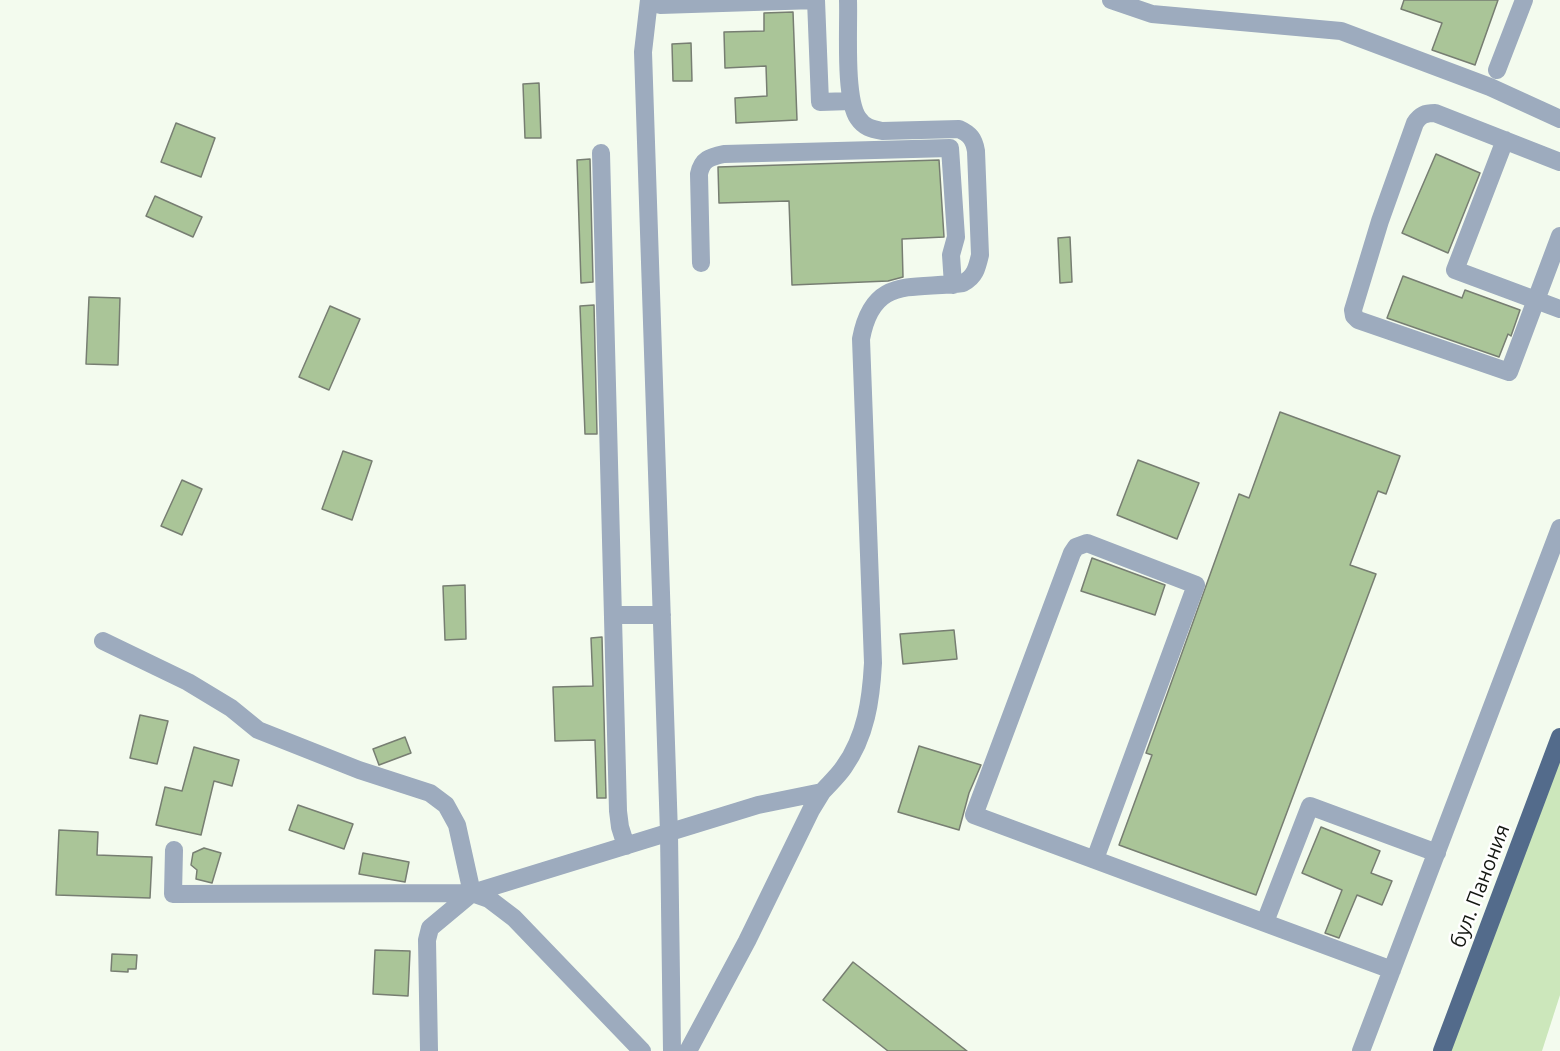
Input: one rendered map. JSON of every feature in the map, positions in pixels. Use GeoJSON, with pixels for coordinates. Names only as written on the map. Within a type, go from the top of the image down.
{"type":"FeatureCollection","features":[{"type":"Feature","properties":{"kind":"main road","name":"бул. Панония"},"geometry":{"type":"LineString","coordinates":[[1443,1051],[1560,737]]}},
{"type":"Feature","properties":{"kind":"street"},"geometry":{"type":"LineString","coordinates":[[672,1051],[669,833],[643,52],[655,3],[816,0],[820,102],[851,101]]}},
{"type":"Feature","properties":{"kind":"street"},"geometry":{"type":"LineString","coordinates":[[688,1051],[747,941],[811,810],[822,792],[844,767],[861,735],[871,703],[873,663],[861,339],[864,322],[870,309],[880,297],[891,291],[953,285],[971,279],[980,255],[974,141],[968,133],[959,129],[882,131],[869,129],[859,120],[851,101],[848,0]]}},
{"type":"Feature","properties":{"kind":"street"},"geometry":{"type":"LineString","coordinates":[[1111,0],[1152,14],[1341,31],[1491,87],[1560,119]]}},
{"type":"Feature","properties":{"kind":"street"},"geometry":{"type":"LineString","coordinates":[[1497,70],[1524,0]]}},
{"type":"Feature","properties":{"kind":"street"},"geometry":{"type":"LineString","coordinates":[[1560,162],[1435,113],[1420,116],[1415,123],[1380,221],[1353,310],[1358,321],[1509,372],[1560,236]]}},
{"type":"Feature","properties":{"kind":"street"},"geometry":{"type":"LineString","coordinates":[[1505,140],[1455,270],[1560,309]]}},
{"type":"Feature","properties":{"kind":"street"},"geometry":{"type":"LineString","coordinates":[[700,263],[699,174],[701,164],[710,157],[724,154],[950,148],[956,237],[951,255],[953,285]]}},
{"type":"Feature","properties":{"kind":"street"},"geometry":{"type":"LineString","coordinates":[[601,153],[618,811],[620,828],[626,846]]}},
{"type":"Feature","properties":{"kind":"street"},"geometry":{"type":"LineString","coordinates":[[1362,1051],[1560,528]]}},
{"type":"Feature","properties":{"kind":"street"},"geometry":{"type":"LineString","coordinates":[[1095,859],[1196,585],[1087,543],[1076,547],[1072,553],[975,815],[1392,970]]}},
{"type":"Feature","properties":{"kind":"street"},"geometry":{"type":"LineString","coordinates":[[613,615],[662,615]]}},
{"type":"Feature","properties":{"kind":"street"},"geometry":{"type":"LineString","coordinates":[[103,641],[188,682],[231,708],[258,730],[359,770],[430,792],[446,805],[457,825],[472,893]]}},
{"type":"Feature","properties":{"kind":"street"},"geometry":{"type":"LineString","coordinates":[[174,850],[173,894],[472,893],[758,805],[822,792]]}},
{"type":"Feature","properties":{"kind":"street"},"geometry":{"type":"LineString","coordinates":[[1264,922],[1310,806],[1437,853]]}},
{"type":"Feature","properties":{"kind":"street"},"geometry":{"type":"LineString","coordinates":[[429,1051],[427,940],[430,928],[472,893]]}},
{"type":"Feature","properties":{"kind":"street"},"geometry":{"type":"LineString","coordinates":[[472,893],[489,899],[514,918],[642,1051]]}},
{"type":"Feature","properties":{"kind":"green space"},"geometry":{"type":"Polygon","coordinates":[[[1560,737],[1560,995],[1542,1051],[1442,1051],[1560,737]]]}},
{"type":"Feature","properties":{"kind":"building"},"geometry":{"type":"Polygon","coordinates":[[[1404,0],[1498,0],[1475,65],[1432,50],[1442,23],[1401,9],[1404,0]]]}},
{"type":"Feature","properties":{"kind":"building"},"geometry":{"type":"Polygon","coordinates":[[[793,12],[797,120],[736,123],[735,98],[767,96],[766,66],[725,68],[724,32],[764,31],[764,13],[793,12]]]}},
{"type":"Feature","properties":{"kind":"building"},"geometry":{"type":"Polygon","coordinates":[[[691,43],[692,81],[673,81],[672,44],[691,43]]]}},
{"type":"Feature","properties":{"kind":"building"},"geometry":{"type":"Polygon","coordinates":[[[539,83],[541,138],[525,138],[523,84],[539,83]]]}},
{"type":"Feature","properties":{"kind":"building"},"geometry":{"type":"Polygon","coordinates":[[[176,123],[215,138],[201,177],[161,162],[176,123]]]}},
{"type":"Feature","properties":{"kind":"building"},"geometry":{"type":"Polygon","coordinates":[[[1436,154],[1480,173],[1448,253],[1402,233],[1436,154]]]}},
{"type":"Feature","properties":{"kind":"building"},"geometry":{"type":"Polygon","coordinates":[[[590,159],[593,282],[581,283],[577,160],[590,159]]]}},
{"type":"Feature","properties":{"kind":"building"},"geometry":{"type":"Polygon","coordinates":[[[939,160],[944,237],[902,239],[903,277],[888,281],[792,285],[789,201],[719,203],[718,167],[939,160]]]}},
{"type":"Feature","properties":{"kind":"building"},"geometry":{"type":"Polygon","coordinates":[[[155,196],[202,217],[193,237],[146,216],[155,196]]]}},
{"type":"Feature","properties":{"kind":"building"},"geometry":{"type":"Polygon","coordinates":[[[1070,237],[1072,282],[1060,283],[1058,238],[1070,237]]]}},
{"type":"Feature","properties":{"kind":"building"},"geometry":{"type":"Polygon","coordinates":[[[1403,276],[1462,298],[1465,290],[1520,310],[1511,336],[1508,334],[1499,357],[1387,318],[1403,276]]]}},
{"type":"Feature","properties":{"kind":"building"},"geometry":{"type":"Polygon","coordinates":[[[89,297],[120,298],[118,365],[86,364],[89,297]]]}},
{"type":"Feature","properties":{"kind":"building"},"geometry":{"type":"Polygon","coordinates":[[[594,305],[597,434],[585,434],[580,306],[594,305]]]}},
{"type":"Feature","properties":{"kind":"building"},"geometry":{"type":"Polygon","coordinates":[[[330,306],[360,319],[329,390],[299,377],[330,306]]]}},
{"type":"Feature","properties":{"kind":"building"},"geometry":{"type":"Polygon","coordinates":[[[1280,412],[1400,456],[1386,494],[1378,491],[1350,565],[1376,574],[1256,895],[1119,845],[1152,755],[1146,753],[1239,494],[1249,498],[1280,412]]]}},
{"type":"Feature","properties":{"kind":"building"},"geometry":{"type":"Polygon","coordinates":[[[343,451],[372,461],[352,520],[322,509],[343,451]]]}},
{"type":"Feature","properties":{"kind":"building"},"geometry":{"type":"Polygon","coordinates":[[[1138,460],[1199,483],[1177,539],[1117,515],[1138,460]]]}},
{"type":"Feature","properties":{"kind":"building"},"geometry":{"type":"Polygon","coordinates":[[[182,480],[202,489],[182,535],[161,526],[182,480]]]}},
{"type":"Feature","properties":{"kind":"building"},"geometry":{"type":"Polygon","coordinates":[[[1092,558],[1165,585],[1155,615],[1081,591],[1092,558]]]}},
{"type":"Feature","properties":{"kind":"building"},"geometry":{"type":"Polygon","coordinates":[[[465,585],[466,639],[445,640],[443,586],[465,585]]]}},
{"type":"Feature","properties":{"kind":"building"},"geometry":{"type":"Polygon","coordinates":[[[954,630],[957,659],[903,664],[900,634],[954,630]]]}},
{"type":"Feature","properties":{"kind":"building"},"geometry":{"type":"Polygon","coordinates":[[[602,637],[606,798],[597,798],[595,740],[555,741],[553,687],[593,686],[591,638],[602,637]]]}},
{"type":"Feature","properties":{"kind":"building"},"geometry":{"type":"Polygon","coordinates":[[[140,715],[168,721],[157,764],[130,758],[140,715]]]}},
{"type":"Feature","properties":{"kind":"building"},"geometry":{"type":"Polygon","coordinates":[[[405,737],[411,753],[379,765],[373,749],[405,737]]]}},
{"type":"Feature","properties":{"kind":"building"},"geometry":{"type":"Polygon","coordinates":[[[919,746],[981,765],[969,793],[959,830],[898,812],[919,746]]]}},
{"type":"Feature","properties":{"kind":"building"},"geometry":{"type":"Polygon","coordinates":[[[194,747],[239,760],[232,786],[214,781],[201,835],[156,825],[165,787],[182,791],[194,747]]]}},
{"type":"Feature","properties":{"kind":"building"},"geometry":{"type":"Polygon","coordinates":[[[298,805],[353,824],[344,849],[289,830],[298,805]]]}},
{"type":"Feature","properties":{"kind":"building"},"geometry":{"type":"Polygon","coordinates":[[[1321,827],[1380,851],[1371,873],[1392,881],[1382,905],[1357,895],[1339,938],[1325,933],[1342,890],[1302,873],[1321,827]]]}},
{"type":"Feature","properties":{"kind":"building"},"geometry":{"type":"Polygon","coordinates":[[[59,830],[98,832],[97,855],[152,857],[150,898],[56,895],[59,830]]]}},
{"type":"Feature","properties":{"kind":"building"},"geometry":{"type":"Polygon","coordinates":[[[204,848],[221,853],[212,883],[196,879],[197,870],[191,865],[193,853],[204,848]]]}},
{"type":"Feature","properties":{"kind":"building"},"geometry":{"type":"Polygon","coordinates":[[[363,853],[409,862],[405,882],[359,874],[363,853]]]}},
{"type":"Feature","properties":{"kind":"building"},"geometry":{"type":"Polygon","coordinates":[[[375,950],[410,951],[408,996],[373,994],[375,950]]]}},
{"type":"Feature","properties":{"kind":"building"},"geometry":{"type":"Polygon","coordinates":[[[112,954],[137,955],[136,969],[128,969],[128,972],[111,971],[112,954]]]}},
{"type":"Feature","properties":{"kind":"building"},"geometry":{"type":"Polygon","coordinates":[[[853,962],[967,1051],[888,1051],[823,1000],[853,962]]]}}]}
